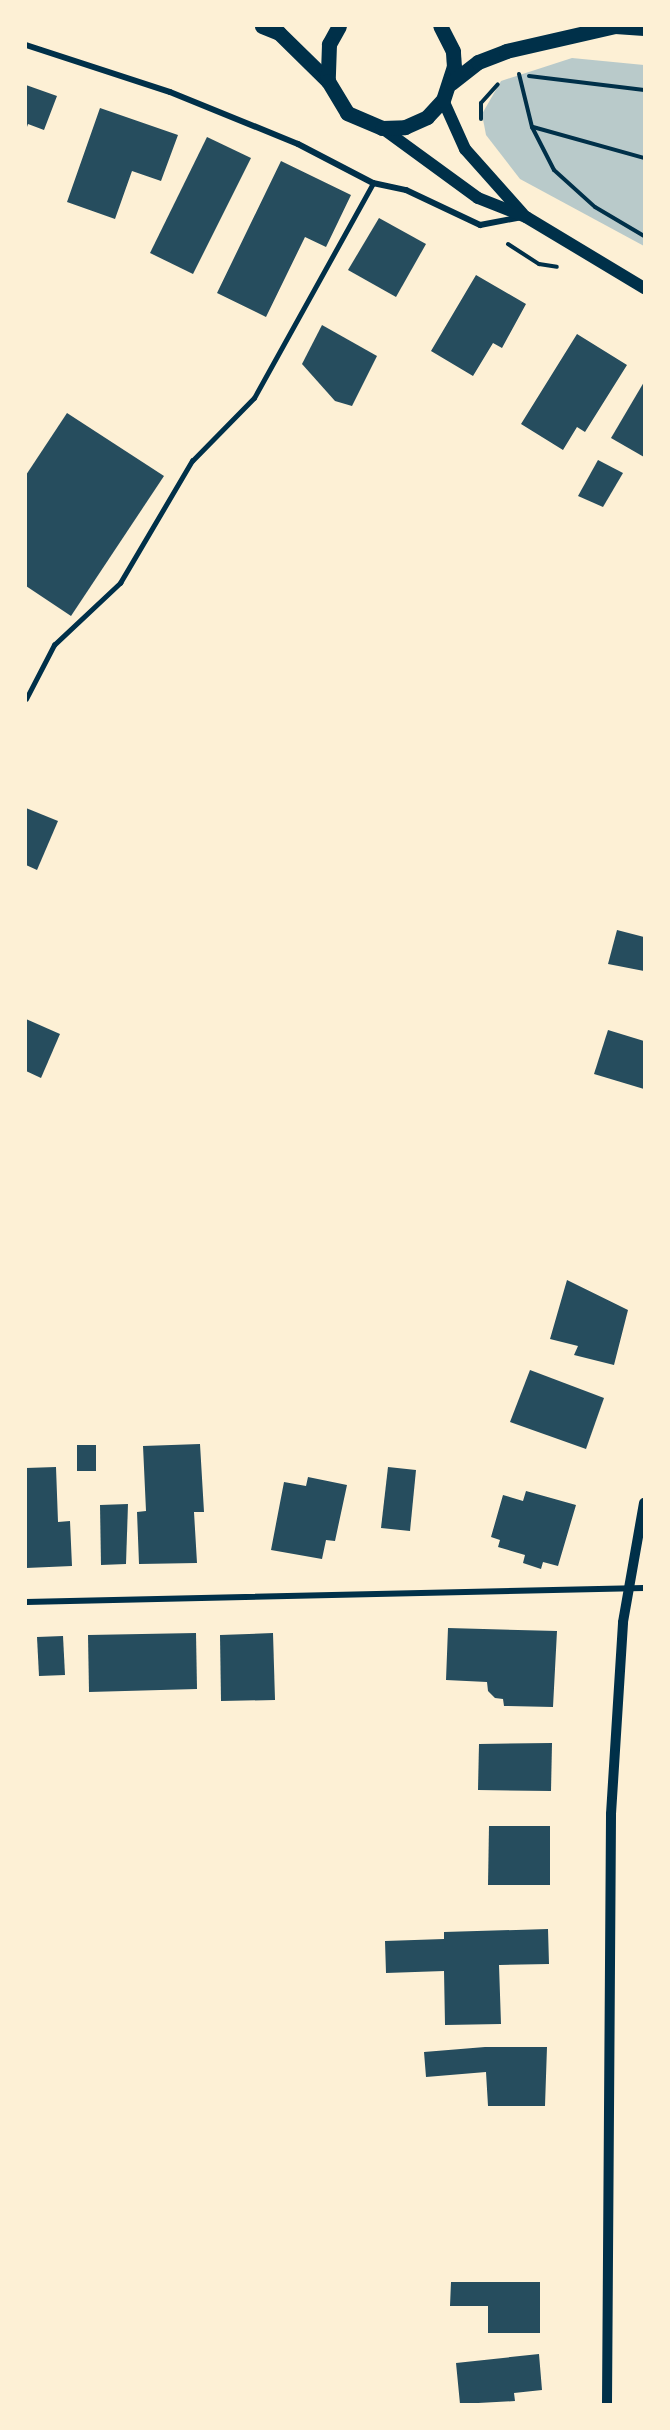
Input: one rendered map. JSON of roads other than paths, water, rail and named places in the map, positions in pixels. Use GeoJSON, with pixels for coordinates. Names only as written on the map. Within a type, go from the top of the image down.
{"type":"FeatureCollection","features":[{"type":"Feature","properties":{"kind":"main road"},"geometry":{"type":"LineString","coordinates":[[262,26],[279,33],[328,81],[347,113],[382,128],[478,198],[526,217],[645,288]]}},
{"type":"Feature","properties":{"kind":"main road"},"geometry":{"type":"LineString","coordinates":[[328,81],[329,44],[339,26]]}},
{"type":"Feature","properties":{"kind":"main road"},"geometry":{"type":"LineString","coordinates":[[440,26],[453,51],[452,83]]}},
{"type":"Feature","properties":{"kind":"main road"},"geometry":{"type":"LineString","coordinates":[[382,128],[405,127],[427,117],[443,100],[452,83],[478,62],[506,51],[615,26],[645,28]]}},
{"type":"Feature","properties":{"kind":"main road"},"geometry":{"type":"LineString","coordinates":[[443,100],[465,149],[526,217]]}},
{"type":"Feature","properties":{"kind":"street"},"geometry":{"type":"LineString","coordinates":[[26,45],[170,92],[298,144],[373,183],[406,190],[480,225],[526,217]]}},
{"type":"Feature","properties":{"kind":"street"},"geometry":{"type":"LineString","coordinates":[[607,2404],[611,1814],[627,1590],[645,1503]]}},
{"type":"Feature","properties":{"kind":"street"},"geometry":{"type":"LineString","coordinates":[[26,1602],[645,1588]]}},
{"type":"Feature","properties":{"kind":"lane"},"geometry":{"type":"LineString","coordinates":[[26,699],[54,645],[120,583],[192,461],[254,398],[373,183]]}}]}
